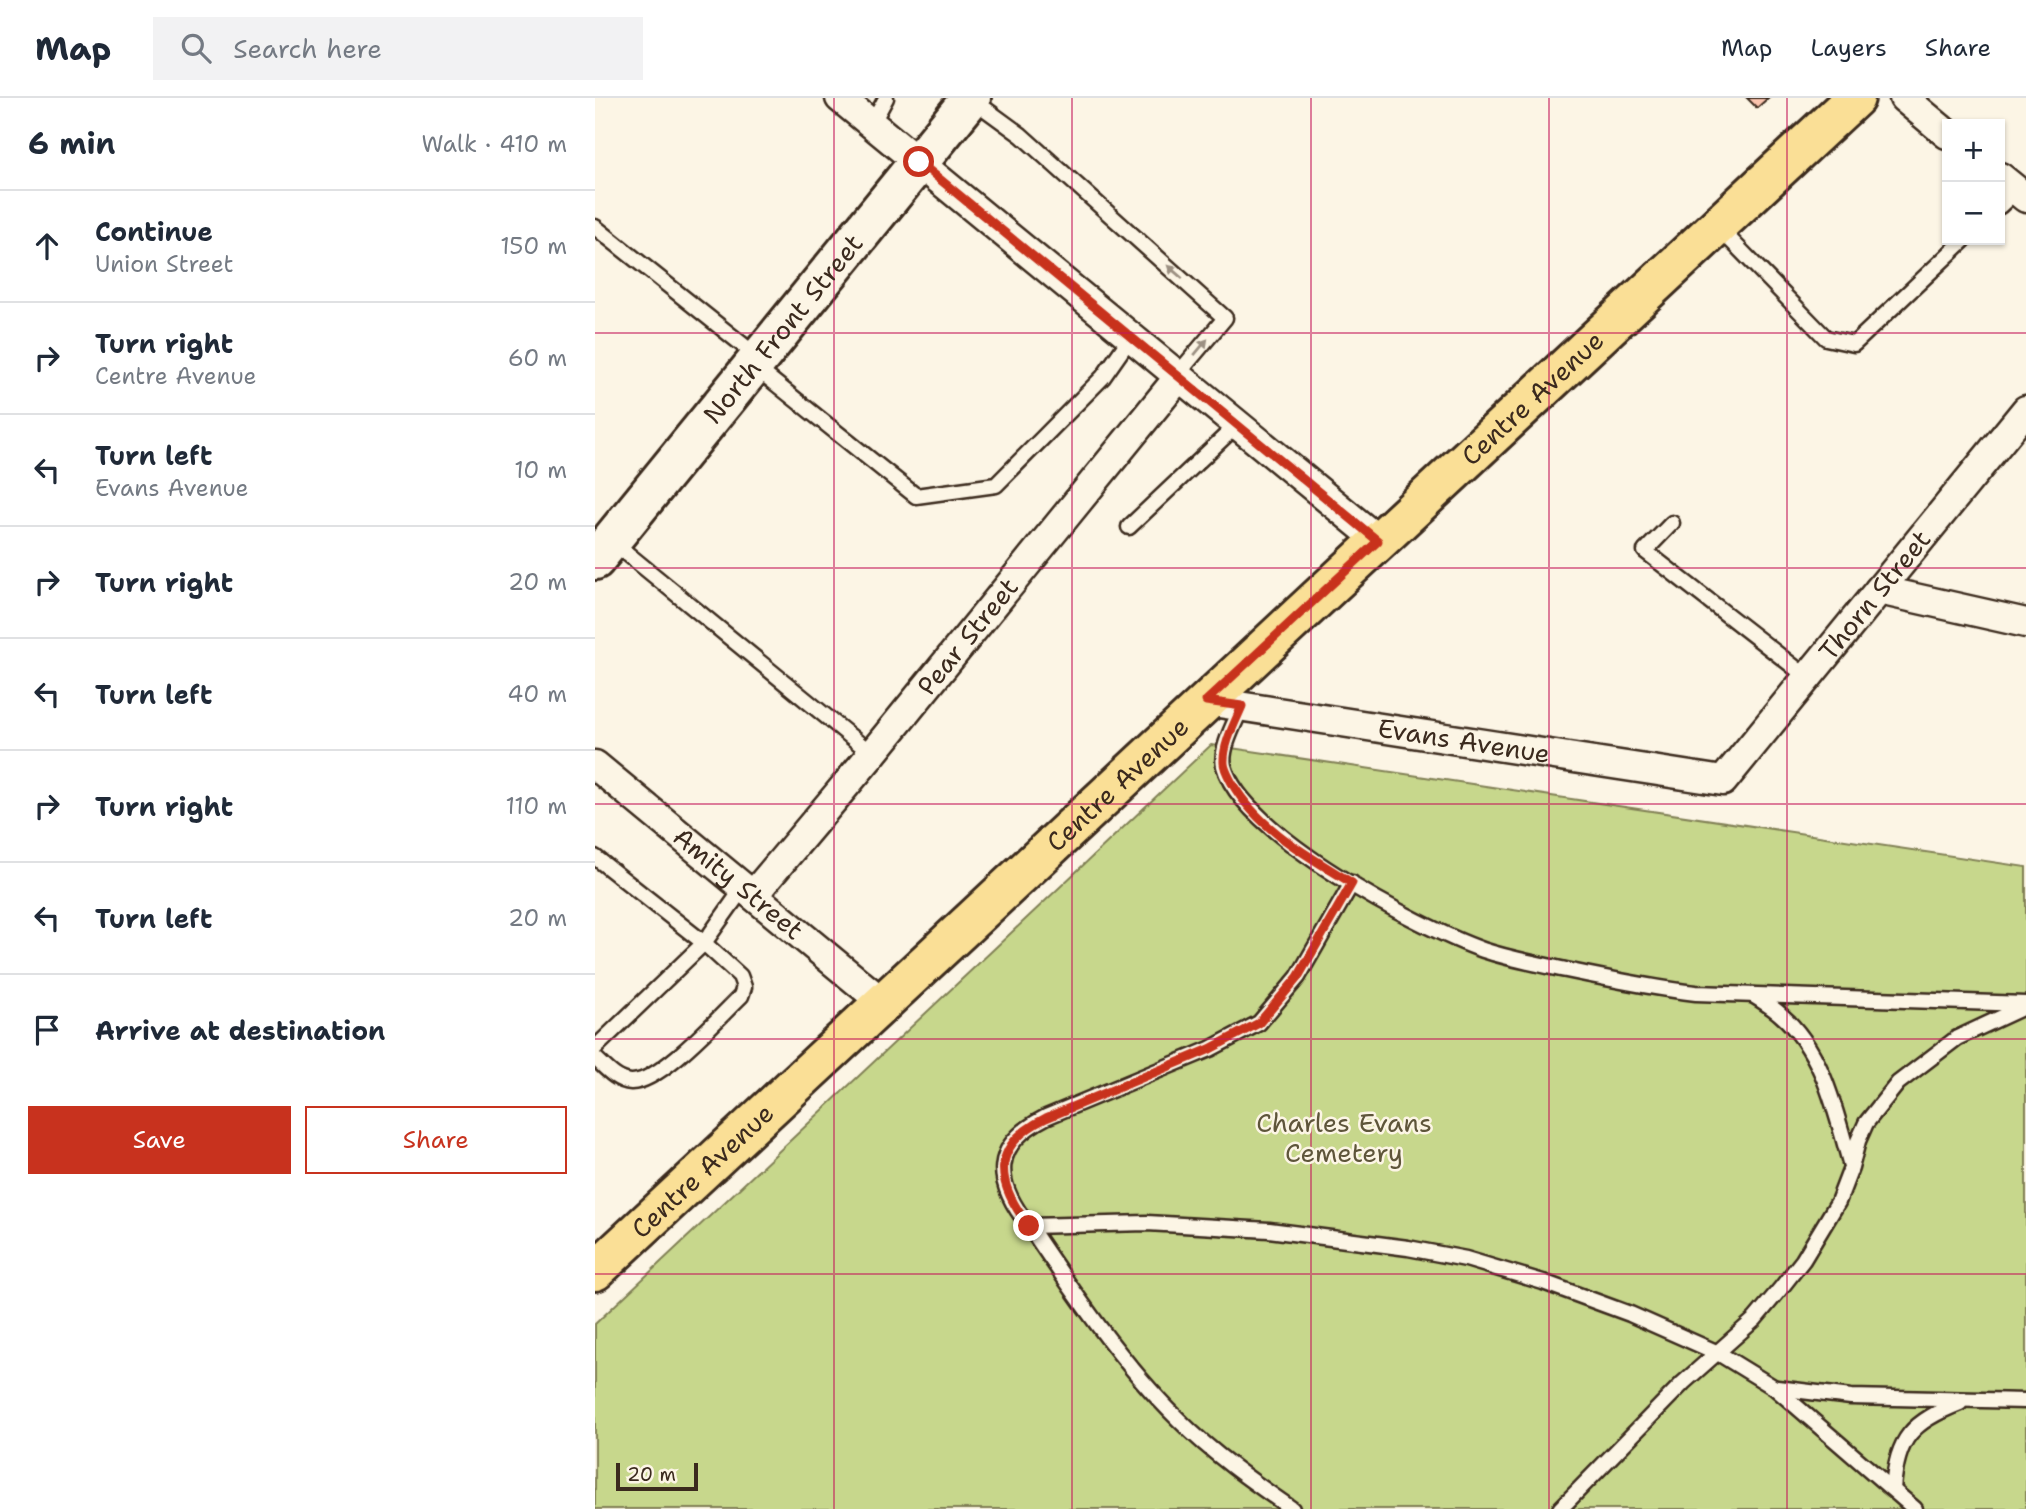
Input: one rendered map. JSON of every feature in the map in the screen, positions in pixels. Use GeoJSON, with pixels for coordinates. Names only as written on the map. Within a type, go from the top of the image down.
{"type":"FeatureCollection","features":[{"type":"Feature","properties":{"kind":"main road","name":"Centre Avenue"},"geometry":{"type":"LineString","coordinates":[[595,1271],[882,1002],[1224,703],[1378,541],[1855,98]]}},
{"type":"Feature","properties":{"kind":"street"},"geometry":{"type":"LineString","coordinates":[[840,98],[1378,541]]}},
{"type":"Feature","properties":{"kind":"street","name":"North Front Street"},"geometry":{"type":"LineString","coordinates":[[603,550],[971,98]]}},
{"type":"Feature","properties":{"kind":"street"},"geometry":{"type":"LineString","coordinates":[[1904,98],[1942,130]]}},
{"type":"Feature","properties":{"kind":"street","name":"Pear Street"},"geometry":{"type":"LineString","coordinates":[[748,892],[872,754],[1178,376]]}},
{"type":"Feature","properties":{"kind":"street","name":"Thorn Street"},"geometry":{"type":"LineString","coordinates":[[1723,781],[2026,410]]}},
{"type":"Feature","properties":{"kind":"street"},"geometry":{"type":"LineString","coordinates":[[1879,590],[2026,623]]}},
{"type":"Feature","properties":{"kind":"street","name":"Evans Avenue"},"geometry":{"type":"LineString","coordinates":[[1224,703],[1723,781]]}},
{"type":"Feature","properties":{"kind":"street","name":"Amity Street"},"geometry":{"type":"LineString","coordinates":[[595,765],[882,1002]]}},
{"type":"Feature","properties":{"kind":"lane"},"geometry":{"type":"LineString","coordinates":[[872,124],[886,98]]}},
{"type":"Feature","properties":{"kind":"lane"},"geometry":{"type":"LineString","coordinates":[[971,98],[1021,135],[1225,318],[1178,376]]}},
{"type":"Feature","properties":{"kind":"lane"},"geometry":{"type":"LineString","coordinates":[[1717,226],[1826,338],[1854,344],[1959,245]]}},
{"type":"Feature","properties":{"kind":"lane"},"geometry":{"type":"LineString","coordinates":[[595,228],[916,496],[996,485],[1103,377],[1131,337]]}},
{"type":"Feature","properties":{"kind":"lane"},"geometry":{"type":"LineString","coordinates":[[1129,527],[1237,425]]}},
{"type":"Feature","properties":{"kind":"lane"},"geometry":{"type":"LineString","coordinates":[[1672,523],[1646,551],[1807,677]]}},
{"type":"Feature","properties":{"kind":"lane"},"geometry":{"type":"LineString","coordinates":[[603,550],[872,754]]}},
{"type":"Feature","properties":{"kind":"lane"},"geometry":{"type":"LineString","coordinates":[[1224,703],[1226,747],[1223,765],[1237,791],[1274,831],[1301,852],[1431,929],[1508,957],[1649,988],[1696,993],[2026,1005]]}},
{"type":"Feature","properties":{"kind":"lane"},"geometry":{"type":"LineString","coordinates":[[595,857],[704,943],[740,976],[744,986],[741,996],[664,1069],[642,1081],[618,1079],[595,1058]]}},
{"type":"Feature","properties":{"kind":"lane"},"geometry":{"type":"LineString","coordinates":[[1292,1509],[1196,1436],[1154,1394],[1100,1327],[1018,1212],[1009,1193],[1003,1160],[1009,1146],[1031,1125],[1210,1049],[1259,1023],[1298,977],[1352,883]]}},
{"type":"Feature","properties":{"kind":"lane"},"geometry":{"type":"LineString","coordinates":[[595,1048],[704,943],[748,892]]}},
{"type":"Feature","properties":{"kind":"lane"},"geometry":{"type":"LineString","coordinates":[[1752,995],[1781,1015],[1808,1046],[1832,1099],[1851,1168]]}},
{"type":"Feature","properties":{"kind":"lane"},"geometry":{"type":"LineString","coordinates":[[1560,1509],[1683,1383],[1755,1319],[1803,1260],[1838,1202],[1851,1168],[1857,1142],[1866,1123],[1898,1083],[1957,1038],[2026,1005]]}},
{"type":"Feature","properties":{"kind":"lane"},"geometry":{"type":"LineString","coordinates":[[1029,1226],[1147,1223],[1237,1228],[1408,1248],[1466,1259],[1543,1282],[1630,1314],[1718,1353],[1775,1388],[1915,1509]]}},
{"type":"Feature","properties":{"kind":"lane"},"geometry":{"type":"LineString","coordinates":[[1775,1388],[1851,1397],[2026,1401]]}},
{"type":"Feature","properties":{"kind":"lane"},"geometry":{"type":"LineString","coordinates":[[1893,1489],[1895,1462],[1904,1441],[1922,1420],[1968,1400]]}},
{"type":"Feature","properties":{"kind":"green space","name":"Charles Evans Cemetery"},"geometry":{"type":"Polygon","coordinates":[[[1211,745],[2026,867],[2026,1509],[595,1509],[595,1324],[1211,745]]]}},
{"type":"Feature","properties":{"kind":"building"},"geometry":{"type":"Polygon","coordinates":[[[1747,98],[1768,98],[1757,108],[1747,98]]]}},
{"type":"Feature","properties":{"kind":"route"},"geometry":{"type":"LineString","coordinates":[[919,162],[1378,541],[1206,701],[1242,706],[1226,747],[1223,765],[1248,805],[1274,831],[1301,852],[1352,883],[1298,977],[1259,1023],[1210,1049],[1031,1125],[1017,1137],[1009,1146],[1003,1160],[1005,1175],[1009,1193],[1018,1212],[1029,1226]]}}]}
